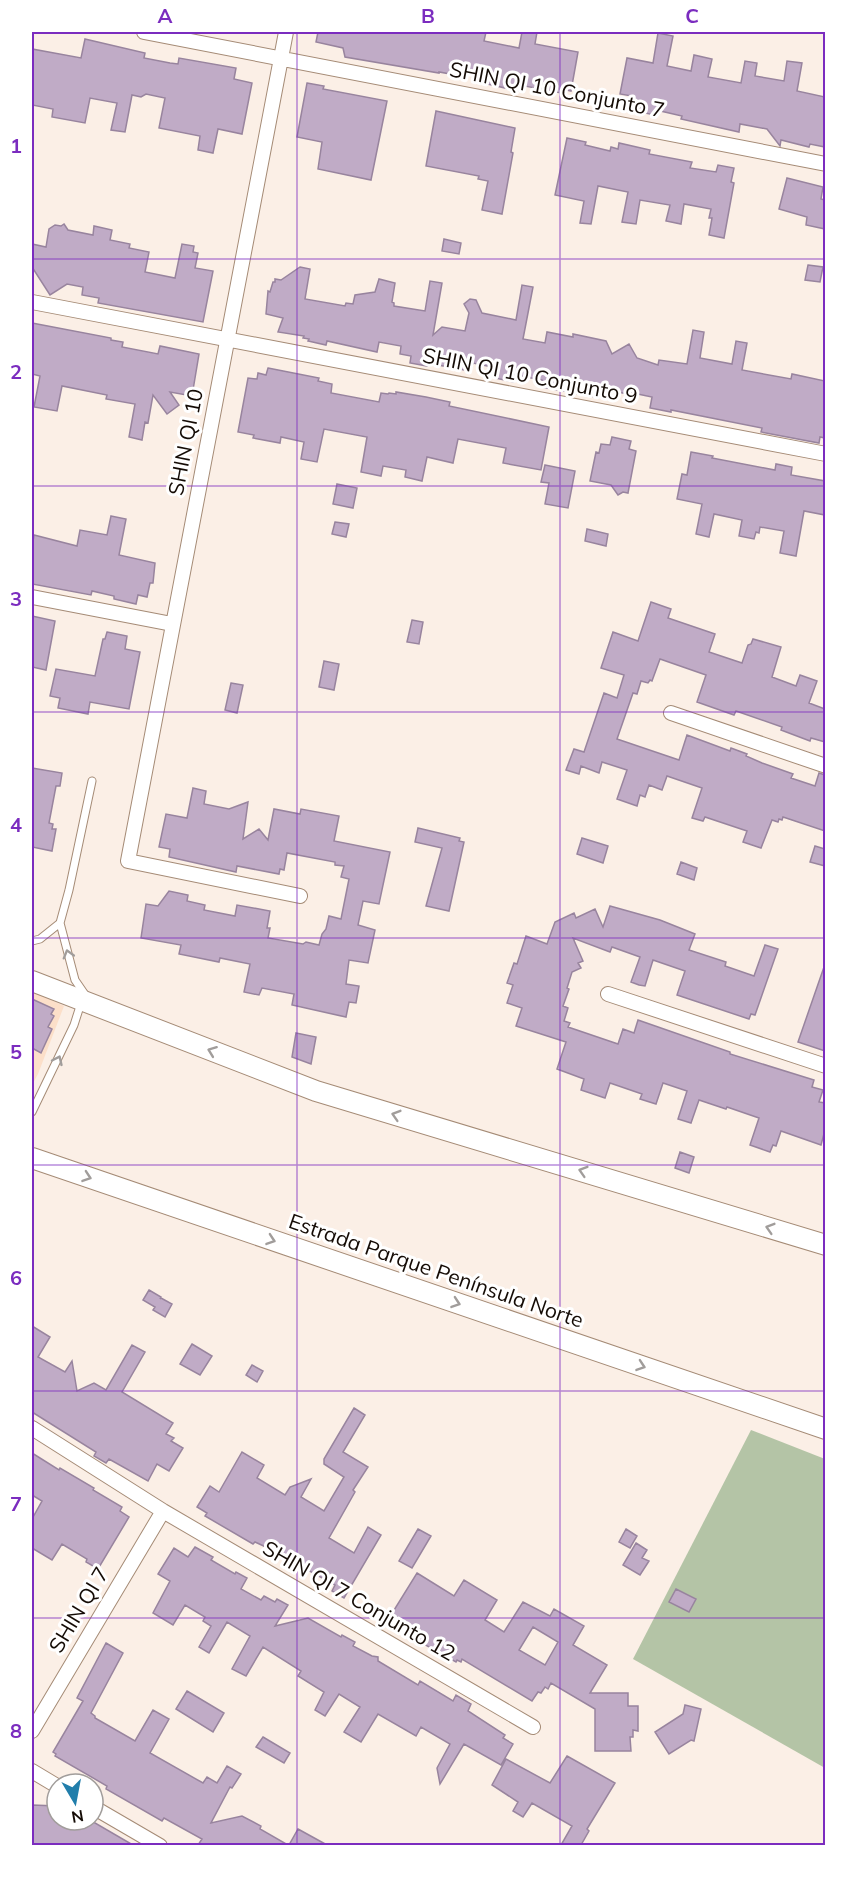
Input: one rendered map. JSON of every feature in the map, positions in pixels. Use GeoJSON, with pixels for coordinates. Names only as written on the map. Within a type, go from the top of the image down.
{"type":"FeatureCollection","features":[{"type":"Feature","properties":{"kind":"main road"},"geometry":{"type":"LineString","coordinates":[[32,981],[316,1091],[825,1245]]}},
{"type":"Feature","properties":{"kind":"main road","name":"Estrada Parque Península Norte"},"geometry":{"type":"LineString","coordinates":[[32,1158],[825,1429]]}},
{"type":"Feature","properties":{"kind":"street","name":"SHIN QI 10 Conjunto 7"},"geometry":{"type":"LineString","coordinates":[[144,32],[825,164]]}},
{"type":"Feature","properties":{"kind":"street","name":"SHIN QI 10"},"geometry":{"type":"LineString","coordinates":[[286,32],[128,861],[300,896]]}},
{"type":"Feature","properties":{"kind":"street","name":"SHIN QI 10 Conjunto 9"},"geometry":{"type":"LineString","coordinates":[[32,302],[825,454]]}},
{"type":"Feature","properties":{"kind":"street"},"geometry":{"type":"LineString","coordinates":[[32,597],[172,624]]}},
{"type":"Feature","properties":{"kind":"street"},"geometry":{"type":"LineString","coordinates":[[671,713],[825,766]]}},
{"type":"Feature","properties":{"kind":"street"},"geometry":{"type":"LineString","coordinates":[[608,994],[825,1066]]}},
{"type":"Feature","properties":{"kind":"street","name":"SHIN QI 7 Conjunto 12"},"geometry":{"type":"LineString","coordinates":[[32,1428],[164,1511],[533,1727]]}},
{"type":"Feature","properties":{"kind":"street","name":"SHIN QI 7"},"geometry":{"type":"LineString","coordinates":[[32,1731],[164,1511]]}},
{"type":"Feature","properties":{"kind":"street"},"geometry":{"type":"LineString","coordinates":[[32,1771],[45,1779]]}},
{"type":"Feature","properties":{"kind":"street"},"geometry":{"type":"LineString","coordinates":[[105,1814],[160,1845]]}},
{"type":"Feature","properties":{"kind":"lane"},"geometry":{"type":"LineString","coordinates":[[32,1112],[74,1025],[87,1004],[75,980],[60,923],[92,781]]}},
{"type":"Feature","properties":{"kind":"lane"},"geometry":{"type":"LineString","coordinates":[[32,941],[39,939],[60,923]]}},
{"type":"Feature","properties":{"kind":"shaded area"},"geometry":{"type":"Polygon","coordinates":[[[32,991],[64,1006],[32,1085],[32,991]]]}},
{"type":"Feature","properties":{"kind":"green space"},"geometry":{"type":"Polygon","coordinates":[[[751,1430],[825,1459],[825,1768],[633,1659],[751,1430]]]}},
{"type":"Feature","properties":{"kind":"building"},"geometry":{"type":"Polygon","coordinates":[[[318,32],[486,32],[484,41],[519,48],[522,32],[537,32],[535,44],[578,52],[571,91],[562,89],[561,93],[525,86],[523,92],[487,84],[489,74],[463,69],[462,72],[456,71],[456,75],[439,73],[345,57],[343,48],[316,42],[318,32]]]}},
{"type":"Feature","properties":{"kind":"building"},"geometry":{"type":"Polygon","coordinates":[[[658,33],[673,36],[667,66],[691,71],[694,55],[712,59],[708,77],[741,83],[745,61],[757,63],[755,76],[784,81],[787,61],[802,63],[797,91],[825,97],[825,147],[810,144],[809,147],[781,140],[780,146],[767,129],[740,124],[739,132],[681,119],[682,116],[656,110],[655,115],[639,112],[641,101],[631,100],[632,96],[620,94],[627,58],[653,63],[658,33]]]}},
{"type":"Feature","properties":{"kind":"building"},"geometry":{"type":"Polygon","coordinates":[[[85,39],[145,53],[144,58],[170,63],[178,64],[179,58],[236,68],[234,79],[252,83],[242,134],[218,129],[213,153],[198,150],[200,136],[159,128],[165,98],[146,94],[141,97],[132,95],[125,132],[111,130],[117,103],[90,98],[85,123],[52,117],[53,109],[32,105],[32,49],[81,58],[85,39]]]}},
{"type":"Feature","properties":{"kind":"building"},"geometry":{"type":"Polygon","coordinates":[[[307,83],[324,86],[323,89],[387,101],[371,180],[318,169],[322,142],[297,137],[307,83]]]}},
{"type":"Feature","properties":{"kind":"building"},"geometry":{"type":"Polygon","coordinates":[[[436,111],[515,128],[502,214],[482,210],[488,181],[478,179],[479,176],[426,166],[436,111]]]}},
{"type":"Feature","properties":{"kind":"building"},"geometry":{"type":"Polygon","coordinates":[[[567,138],[610,151],[611,147],[618,149],[619,143],[650,150],[649,154],[692,162],[690,168],[716,172],[718,165],[734,168],[731,182],[734,183],[724,238],[709,235],[711,209],[684,204],[681,224],[666,221],[670,205],[640,200],[636,224],[622,222],[628,192],[598,186],[591,224],[580,223],[584,201],[555,195],[567,138]]]}},
{"type":"Feature","properties":{"kind":"building"},"geometry":{"type":"Polygon","coordinates":[[[787,178],[823,187],[821,199],[825,200],[825,229],[806,225],[807,217],[779,209],[787,178]]]}},
{"type":"Feature","properties":{"kind":"building"},"geometry":{"type":"Polygon","coordinates":[[[64,224],[68,230],[93,235],[94,226],[112,230],[110,240],[130,244],[129,248],[149,252],[145,272],[175,278],[182,244],[194,246],[193,252],[198,253],[195,268],[213,271],[203,322],[98,303],[99,298],[82,295],[83,287],[67,284],[50,295],[32,267],[32,244],[46,247],[49,229],[55,225],[64,224]]]}},
{"type":"Feature","properties":{"kind":"building"},"geometry":{"type":"Polygon","coordinates":[[[444,239],[461,243],[459,254],[442,251],[444,239]]]}},
{"type":"Feature","properties":{"kind":"building"},"geometry":{"type":"Polygon","coordinates":[[[808,265],[823,267],[820,282],[805,280],[808,265]]]}},
{"type":"Feature","properties":{"kind":"building"},"geometry":{"type":"Polygon","coordinates":[[[300,267],[310,269],[305,299],[345,306],[346,303],[353,304],[355,295],[375,292],[379,279],[395,283],[392,302],[394,306],[425,311],[430,281],[442,283],[433,335],[442,327],[465,331],[469,313],[464,304],[470,299],[476,300],[482,313],[516,320],[522,285],[533,287],[523,339],[545,343],[547,332],[573,337],[573,334],[606,341],[612,354],[629,344],[637,358],[658,365],[659,360],[687,364],[693,330],[704,332],[700,358],[732,364],[736,341],[747,343],[742,370],[791,379],[792,374],[825,381],[825,438],[820,437],[819,443],[761,432],[762,428],[650,408],[652,397],[628,392],[628,394],[597,388],[596,397],[541,387],[542,380],[516,375],[514,382],[495,378],[497,368],[473,363],[471,369],[465,368],[464,370],[427,363],[427,366],[410,363],[411,356],[400,354],[401,346],[379,342],[377,352],[327,341],[326,345],[308,341],[309,339],[303,338],[304,336],[278,332],[283,318],[266,314],[268,291],[270,292],[275,279],[281,280],[300,267]]]}},
{"type":"Feature","properties":{"kind":"building"},"geometry":{"type":"Polygon","coordinates":[[[32,323],[111,338],[111,340],[123,342],[122,347],[158,354],[160,346],[199,354],[192,396],[170,392],[179,405],[167,414],[153,395],[142,440],[129,437],[135,404],[106,399],[107,395],[62,386],[57,411],[34,407],[40,376],[32,374],[32,323]]]}},
{"type":"Feature","properties":{"kind":"building"},"geometry":{"type":"Polygon","coordinates":[[[268,368],[319,378],[318,381],[332,384],[331,393],[379,402],[381,393],[396,394],[396,392],[450,402],[449,406],[549,427],[541,470],[503,463],[506,448],[458,439],[453,463],[427,457],[422,481],[405,477],[406,470],[383,466],[381,476],[361,472],[367,437],[324,429],[317,462],[301,459],[304,442],[281,437],[280,443],[253,438],[254,435],[238,432],[248,378],[257,379],[258,373],[266,375],[268,368]]]}},
{"type":"Feature","properties":{"kind":"building"},"geometry":{"type":"Polygon","coordinates":[[[612,437],[631,441],[629,449],[636,451],[628,493],[623,492],[618,495],[611,485],[590,481],[596,452],[599,453],[601,444],[610,445],[612,437]]]}},
{"type":"Feature","properties":{"kind":"building"},"geometry":{"type":"Polygon","coordinates":[[[691,452],[775,470],[776,464],[792,467],[791,475],[825,481],[825,515],[804,511],[796,556],[780,553],[784,531],[760,527],[754,539],[739,536],[742,520],[714,514],[709,537],[696,534],[702,504],[677,499],[682,474],[687,475],[691,452]]]}},
{"type":"Feature","properties":{"kind":"building"},"geometry":{"type":"Polygon","coordinates":[[[545,465],[575,471],[568,508],[545,504],[549,483],[541,482],[545,465]]]}},
{"type":"Feature","properties":{"kind":"building"},"geometry":{"type":"Polygon","coordinates":[[[337,484],[357,488],[353,508],[333,504],[337,484]]]}},
{"type":"Feature","properties":{"kind":"building"},"geometry":{"type":"Polygon","coordinates":[[[111,516],[126,519],[119,555],[155,563],[153,583],[150,583],[147,597],[138,595],[136,604],[92,591],[91,595],[32,584],[34,535],[77,546],[80,530],[107,535],[111,516]]]}},
{"type":"Feature","properties":{"kind":"building"},"geometry":{"type":"Polygon","coordinates":[[[335,522],[349,524],[346,537],[332,534],[335,522]]]}},
{"type":"Feature","properties":{"kind":"building"},"geometry":{"type":"Polygon","coordinates":[[[587,529],[608,534],[606,546],[585,541],[587,529]]]}},
{"type":"Feature","properties":{"kind":"building"},"geometry":{"type":"Polygon","coordinates":[[[651,602],[671,609],[668,618],[715,634],[709,652],[742,663],[748,645],[753,639],[781,647],[772,677],[796,686],[800,675],[817,681],[809,703],[825,709],[825,742],[811,738],[810,741],[781,730],[782,727],[736,711],[734,715],[697,702],[706,675],[660,659],[652,681],[648,683],[641,681],[637,694],[633,693],[617,739],[679,760],[687,735],[730,751],[731,748],[747,754],[746,756],[762,763],[793,774],[791,778],[815,786],[819,773],[825,775],[825,831],[783,817],[778,822],[772,820],[761,848],[743,842],[747,831],[705,817],[703,821],[692,818],[702,788],[667,776],[662,790],[649,785],[645,797],[640,795],[637,806],[617,799],[627,770],[602,762],[599,773],[581,766],[579,774],[566,770],[574,749],[584,752],[604,693],[617,698],[624,675],[601,668],[613,632],[638,641],[651,602]]]}},
{"type":"Feature","properties":{"kind":"building"},"geometry":{"type":"Polygon","coordinates":[[[32,616],[55,621],[46,670],[32,667],[32,616]]]}},
{"type":"Feature","properties":{"kind":"building"},"geometry":{"type":"Polygon","coordinates":[[[412,620],[423,622],[419,644],[407,642],[412,620]]]}},
{"type":"Feature","properties":{"kind":"building"},"geometry":{"type":"Polygon","coordinates":[[[107,632],[127,636],[125,649],[140,652],[129,709],[90,702],[88,714],[58,708],[60,698],[50,696],[56,669],[95,676],[103,639],[107,632]]]}},
{"type":"Feature","properties":{"kind":"building"},"geometry":{"type":"Polygon","coordinates":[[[324,661],[339,664],[334,690],[319,687],[324,661]]]}},
{"type":"Feature","properties":{"kind":"building"},"geometry":{"type":"Polygon","coordinates":[[[231,683],[243,685],[237,713],[225,710],[231,683]]]}},
{"type":"Feature","properties":{"kind":"building"},"geometry":{"type":"Polygon","coordinates":[[[32,768],[62,773],[60,786],[56,786],[49,823],[53,824],[52,829],[56,829],[52,851],[32,847],[32,768]]]}},
{"type":"Feature","properties":{"kind":"building"},"geometry":{"type":"Polygon","coordinates":[[[193,788],[206,791],[204,804],[229,809],[248,802],[243,839],[259,829],[268,840],[274,809],[300,814],[301,809],[339,816],[334,841],[390,852],[379,904],[363,901],[358,925],[375,930],[368,963],[349,960],[346,984],[359,986],[356,1003],[349,1002],[346,1017],[292,1005],[294,994],[262,988],[259,995],[244,992],[250,964],[220,958],[219,962],[179,954],[181,945],[141,938],[146,904],[158,906],[169,891],[188,895],[187,901],[205,905],[204,910],[235,916],[237,905],[270,911],[268,938],[303,944],[306,942],[319,945],[329,916],[341,919],[349,879],[341,877],[344,866],[335,865],[335,862],[287,853],[284,870],[280,869],[279,874],[237,866],[236,872],[169,857],[170,849],[159,847],[166,814],[187,818],[193,788]]]}},
{"type":"Feature","properties":{"kind":"building"},"geometry":{"type":"Polygon","coordinates":[[[418,828],[460,838],[459,841],[464,842],[449,911],[426,906],[442,848],[415,842],[418,828]]]}},
{"type":"Feature","properties":{"kind":"building"},"geometry":{"type":"Polygon","coordinates":[[[582,838],[608,846],[603,863],[577,854],[582,838]]]}},
{"type":"Feature","properties":{"kind":"building"},"geometry":{"type":"Polygon","coordinates":[[[815,846],[825,849],[825,866],[810,862],[815,846]]]}},
{"type":"Feature","properties":{"kind":"building"},"geometry":{"type":"Polygon","coordinates":[[[681,862],[697,868],[694,880],[677,874],[681,862]]]}},
{"type":"Feature","properties":{"kind":"building"},"geometry":{"type":"Polygon","coordinates":[[[610,906],[660,920],[695,934],[689,950],[726,962],[725,966],[754,976],[765,945],[778,949],[755,1015],[751,1014],[749,1019],[677,995],[685,971],[653,960],[645,986],[639,985],[631,982],[640,957],[612,947],[610,952],[573,938],[583,961],[578,963],[581,968],[572,972],[567,988],[569,989],[563,1006],[568,1008],[564,1021],[570,1023],[568,1027],[618,1044],[623,1029],[634,1033],[638,1020],[730,1052],[730,1054],[814,1080],[812,1087],[823,1090],[819,1102],[825,1103],[825,1130],[821,1145],[781,1131],[776,1146],[773,1145],[770,1152],[750,1145],[759,1118],[699,1100],[691,1123],[678,1119],[687,1091],[663,1083],[656,1104],[640,1099],[642,1094],[610,1083],[605,1098],[581,1090],[584,1079],[557,1069],[566,1042],[516,1026],[522,1008],[507,1003],[513,985],[507,983],[514,963],[517,964],[526,936],[547,944],[555,922],[574,913],[576,918],[595,909],[603,927],[610,906]]]}},
{"type":"Feature","properties":{"kind":"building"},"geometry":{"type":"Polygon","coordinates":[[[825,967],[825,1051],[798,1042],[825,967]]]}},
{"type":"Feature","properties":{"kind":"building"},"geometry":{"type":"Polygon","coordinates":[[[32,999],[54,1009],[51,1014],[54,1016],[48,1027],[52,1029],[41,1053],[32,1048],[32,999]]]}},
{"type":"Feature","properties":{"kind":"building"},"geometry":{"type":"Polygon","coordinates":[[[296,1033],[316,1037],[311,1064],[292,1057],[296,1033]]]}},
{"type":"Feature","properties":{"kind":"building"},"geometry":{"type":"Polygon","coordinates":[[[680,1152],[694,1157],[689,1173],[675,1168],[680,1152]]]}},
{"type":"Feature","properties":{"kind":"building"},"geometry":{"type":"Polygon","coordinates":[[[149,1290],[161,1297],[160,1299],[172,1304],[165,1317],[143,1300],[149,1290]]]}},
{"type":"Feature","properties":{"kind":"building"},"geometry":{"type":"Polygon","coordinates":[[[32,1326],[50,1337],[38,1357],[65,1372],[72,1361],[77,1391],[94,1383],[106,1390],[132,1345],[145,1352],[122,1392],[173,1423],[166,1434],[174,1438],[171,1441],[183,1448],[169,1471],[157,1464],[148,1481],[109,1459],[106,1463],[94,1456],[96,1452],[32,1412],[32,1326]]]}},
{"type":"Feature","properties":{"kind":"building"},"geometry":{"type":"Polygon","coordinates":[[[192,1344],[212,1356],[200,1375],[180,1364],[192,1344]]]}},
{"type":"Feature","properties":{"kind":"building"},"geometry":{"type":"Polygon","coordinates":[[[252,1365],[263,1371],[257,1382],[246,1375],[252,1365]]]}},
{"type":"Feature","properties":{"kind":"building"},"geometry":{"type":"Polygon","coordinates":[[[354,1408],[365,1415],[343,1452],[368,1467],[353,1490],[355,1492],[329,1538],[354,1553],[368,1527],[381,1535],[344,1598],[332,1591],[335,1585],[268,1548],[255,1542],[253,1544],[205,1516],[207,1513],[197,1507],[210,1486],[219,1492],[242,1452],[264,1465],[257,1478],[285,1495],[290,1487],[311,1479],[301,1497],[324,1511],[344,1477],[324,1464],[324,1459],[354,1408]]]}},
{"type":"Feature","properties":{"kind":"building"},"geometry":{"type":"Polygon","coordinates":[[[32,1453],[94,1488],[93,1490],[122,1507],[120,1511],[129,1517],[98,1569],[86,1562],[87,1559],[62,1544],[52,1560],[32,1548],[32,1519],[42,1501],[32,1495],[32,1453]]]}},
{"type":"Feature","properties":{"kind":"building"},"geometry":{"type":"Polygon","coordinates":[[[418,1529],[431,1536],[412,1568],[399,1561],[418,1529]]]}},
{"type":"Feature","properties":{"kind":"building"},"geometry":{"type":"Polygon","coordinates":[[[626,1529],[637,1536],[630,1548],[619,1542],[626,1529]]]}},
{"type":"Feature","properties":{"kind":"building"},"geometry":{"type":"Polygon","coordinates":[[[636,1543],[647,1550],[642,1558],[649,1561],[640,1575],[623,1565],[636,1543]]]}},
{"type":"Feature","properties":{"kind":"building"},"geometry":{"type":"Polygon","coordinates":[[[195,1547],[213,1557],[211,1560],[247,1578],[241,1589],[261,1600],[264,1596],[288,1605],[275,1626],[308,1618],[341,1637],[342,1635],[355,1642],[353,1646],[378,1657],[378,1661],[418,1685],[420,1681],[453,1701],[456,1695],[471,1704],[468,1711],[505,1735],[503,1738],[513,1744],[501,1765],[464,1744],[440,1784],[437,1768],[450,1744],[421,1727],[416,1736],[378,1714],[361,1742],[344,1732],[360,1707],[339,1694],[325,1716],[315,1710],[324,1692],[298,1676],[301,1671],[263,1647],[246,1676],[232,1669],[250,1636],[227,1622],[209,1653],[199,1647],[211,1626],[203,1621],[205,1617],[185,1605],[173,1625],[153,1613],[170,1581],[158,1574],[174,1548],[188,1557],[195,1547]]]}},
{"type":"Feature","properties":{"kind":"building"},"geometry":{"type":"Polygon","coordinates":[[[417,1573],[454,1596],[464,1580],[497,1600],[485,1620],[504,1632],[523,1602],[550,1616],[554,1609],[584,1626],[573,1645],[607,1665],[590,1693],[628,1693],[628,1706],[638,1706],[638,1731],[633,1730],[633,1737],[630,1737],[631,1751],[595,1751],[595,1709],[551,1683],[548,1689],[545,1687],[541,1693],[538,1692],[532,1701],[462,1659],[461,1662],[457,1660],[456,1662],[386,1623],[417,1573]],[[533,1627],[519,1650],[545,1665],[558,1642],[533,1627]]]}},
{"type":"Feature","properties":{"kind":"building"},"geometry":{"type":"Polygon","coordinates":[[[676,1589],[696,1599],[689,1612],[669,1602],[676,1589]]]}},
{"type":"Feature","properties":{"kind":"building"},"geometry":{"type":"Polygon","coordinates":[[[106,1643],[123,1653],[91,1713],[95,1718],[135,1741],[153,1710],[169,1719],[150,1753],[203,1783],[207,1777],[217,1783],[227,1766],[241,1774],[232,1788],[230,1787],[211,1823],[242,1816],[288,1845],[198,1845],[202,1839],[164,1818],[162,1821],[106,1789],[105,1772],[83,1772],[55,1756],[53,1752],[83,1701],[77,1698],[106,1643]]]}},
{"type":"Feature","properties":{"kind":"building"},"geometry":{"type":"Polygon","coordinates":[[[187,1691],[224,1713],[213,1732],[176,1709],[187,1691]]]}},
{"type":"Feature","properties":{"kind":"building"},"geometry":{"type":"Polygon","coordinates":[[[685,1705],[701,1709],[694,1741],[691,1740],[669,1754],[655,1732],[683,1714],[685,1705]]]}},
{"type":"Feature","properties":{"kind":"building"},"geometry":{"type":"Polygon","coordinates":[[[263,1737],[290,1753],[284,1763],[256,1747],[263,1737]]]}},
{"type":"Feature","properties":{"kind":"building"},"geometry":{"type":"Polygon","coordinates":[[[567,1756],[615,1783],[587,1829],[589,1831],[581,1845],[561,1845],[572,1826],[532,1803],[523,1817],[513,1811],[518,1802],[492,1785],[506,1759],[550,1783],[567,1756]]]}},
{"type":"Feature","properties":{"kind":"building"},"geometry":{"type":"Polygon","coordinates":[[[32,1805],[45,1806],[45,1832],[105,1832],[105,1829],[133,1845],[32,1845],[32,1805]]]}},
{"type":"Feature","properties":{"kind":"building"},"geometry":{"type":"Polygon","coordinates":[[[298,1829],[327,1845],[289,1845],[298,1829]]]}}]}
